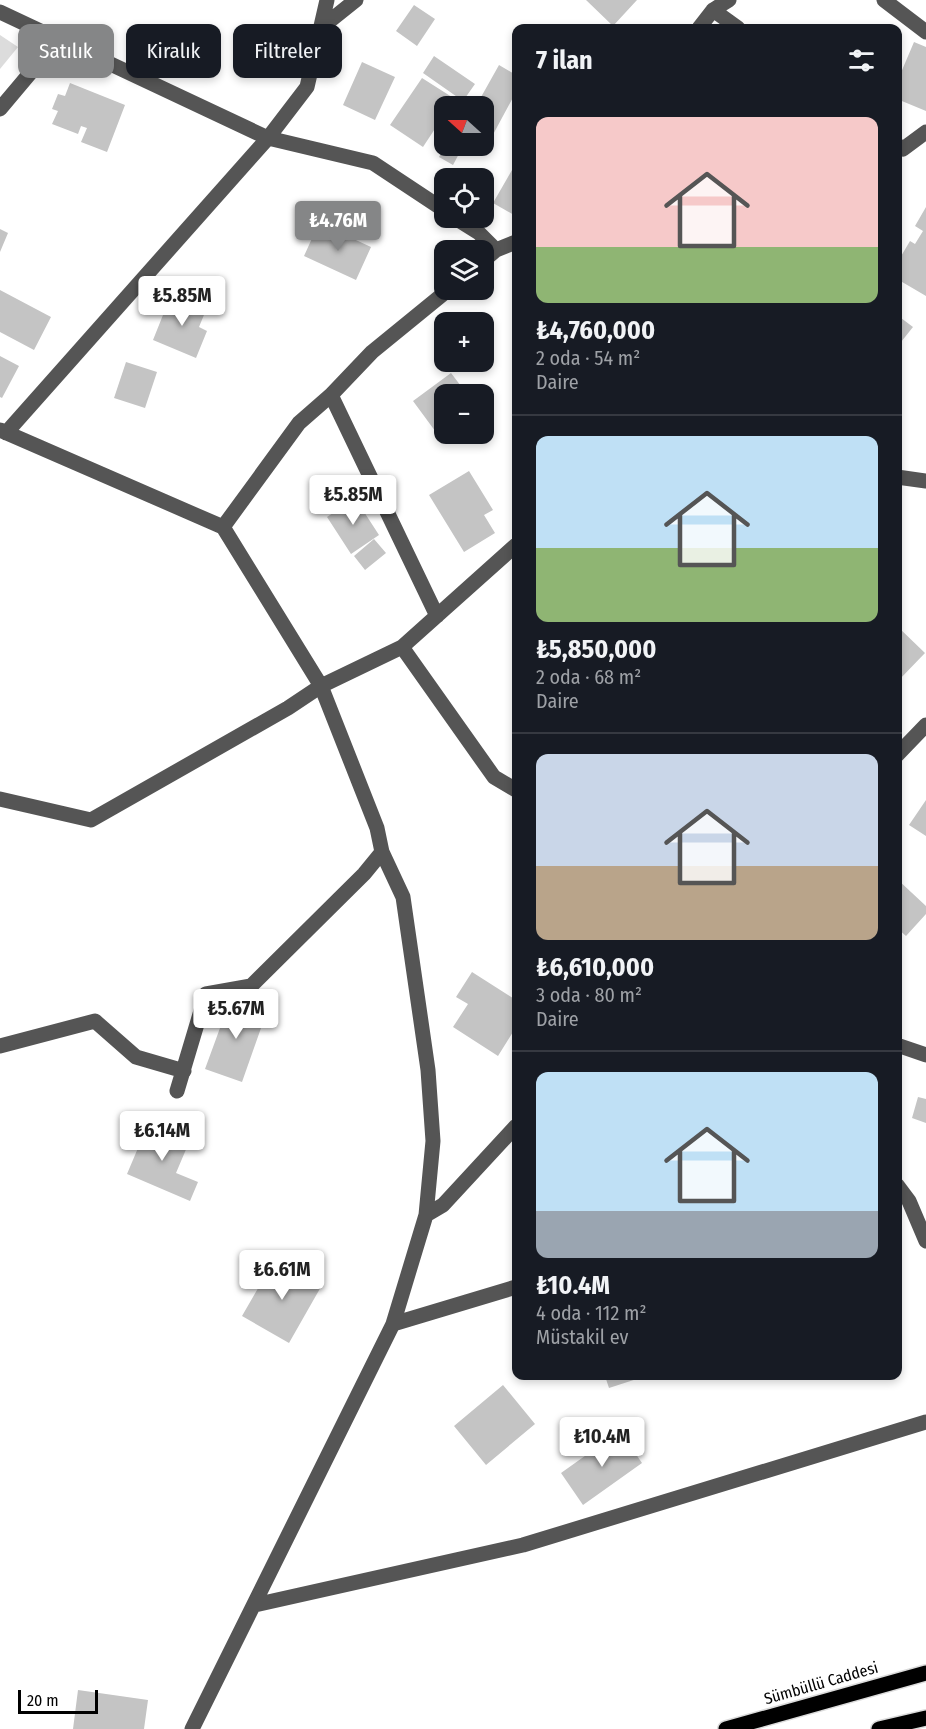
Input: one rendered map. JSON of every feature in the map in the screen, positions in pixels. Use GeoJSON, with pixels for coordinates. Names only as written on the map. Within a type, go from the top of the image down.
{"type":"FeatureCollection","features":[{"type":"Feature","properties":{"kind":"main road","name":"Sümbüllü Caddesi"},"geometry":{"type":"LineString","coordinates":[[726,1729],[926,1672]]}},
{"type":"Feature","properties":{"kind":"main road"},"geometry":{"type":"LineString","coordinates":[[879,1729],[926,1718]]}},
{"type":"Feature","properties":{"kind":"street"},"geometry":{"type":"LineString","coordinates":[[322,24],[327,0]]}},
{"type":"Feature","properties":{"kind":"street"},"geometry":{"type":"LineString","coordinates":[[326,24],[356,0]]}},
{"type":"Feature","properties":{"kind":"street"},"geometry":{"type":"LineString","coordinates":[[702,24],[713,10],[729,0]]}},
{"type":"Feature","properties":{"kind":"street"},"geometry":{"type":"LineString","coordinates":[[885,0],[926,32]]}},
{"type":"Feature","properties":{"kind":"street"},"geometry":{"type":"LineString","coordinates":[[713,10],[732,24]]}},
{"type":"Feature","properties":{"kind":"street"},"geometry":{"type":"LineString","coordinates":[[0,12],[25,24]]}},
{"type":"Feature","properties":{"kind":"street"},"geometry":{"type":"LineString","coordinates":[[114,66],[268,138],[373,163],[434,203]]}},
{"type":"Feature","properties":{"kind":"street"},"geometry":{"type":"LineString","coordinates":[[0,109],[26,78]]}},
{"type":"Feature","properties":{"kind":"street"},"geometry":{"type":"LineString","coordinates":[[192,1729],[393,1324],[426,1215],[433,1141],[428,1070],[403,897],[382,852],[377,828],[321,686],[224,527],[3,432],[268,138],[308,87],[310,78]]}},
{"type":"Feature","properties":{"kind":"street"},"geometry":{"type":"LineString","coordinates":[[902,147],[926,132]]}},
{"type":"Feature","properties":{"kind":"street"},"geometry":{"type":"LineString","coordinates":[[471,228],[496,250],[512,244]]}},
{"type":"Feature","properties":{"kind":"street"},"geometry":{"type":"LineString","coordinates":[[224,527],[299,423],[331,396],[372,352],[436,300]]}},
{"type":"Feature","properties":{"kind":"street"},"geometry":{"type":"LineString","coordinates":[[331,396],[437,616]]}},
{"type":"Feature","properties":{"kind":"street"},"geometry":{"type":"LineString","coordinates":[[902,478],[926,482]]}},
{"type":"Feature","properties":{"kind":"street"},"geometry":{"type":"LineString","coordinates":[[0,799],[91,820],[288,708],[321,686],[402,647],[512,549]]}},
{"type":"Feature","properties":{"kind":"street"},"geometry":{"type":"LineString","coordinates":[[402,647],[494,777],[512,788]]}},
{"type":"Feature","properties":{"kind":"street"},"geometry":{"type":"LineString","coordinates":[[902,750],[926,725]]}},
{"type":"Feature","properties":{"kind":"street"},"geometry":{"type":"LineString","coordinates":[[177,1092],[206,994],[251,986],[364,874],[382,852]]}},
{"type":"Feature","properties":{"kind":"street"},"geometry":{"type":"LineString","coordinates":[[0,1046],[95,1021],[136,1058],[184,1071]]}},
{"type":"Feature","properties":{"kind":"street"},"geometry":{"type":"LineString","coordinates":[[902,1047],[926,1055]]}},
{"type":"Feature","properties":{"kind":"street"},"geometry":{"type":"LineString","coordinates":[[426,1215],[443,1204],[512,1130]]}},
{"type":"Feature","properties":{"kind":"street"},"geometry":{"type":"LineString","coordinates":[[902,1192],[909,1201],[926,1241]]}},
{"type":"Feature","properties":{"kind":"street"},"geometry":{"type":"LineString","coordinates":[[393,1324],[512,1288]]}},
{"type":"Feature","properties":{"kind":"street"},"geometry":{"type":"LineString","coordinates":[[255,1605],[523,1545],[926,1422]]}},
{"type":"Feature","properties":{"kind":"shaded area"},"geometry":{"type":"Polygon","coordinates":[[[0,35],[18,47],[0,69],[0,35]]]}},
{"type":"Feature","properties":{"kind":"building"},"geometry":{"type":"Polygon","coordinates":[[[586,0],[637,0],[615,24],[611,24],[586,0]]]}},
{"type":"Feature","properties":{"kind":"building"},"geometry":{"type":"Polygon","coordinates":[[[414,5],[435,19],[417,46],[396,31],[414,5]]]}},
{"type":"Feature","properties":{"kind":"building"},"geometry":{"type":"Polygon","coordinates":[[[914,42],[926,47],[926,111],[902,101],[902,70],[914,42]]]}},
{"type":"Feature","properties":{"kind":"building"},"geometry":{"type":"Polygon","coordinates":[[[434,56],[475,84],[467,96],[456,96],[423,73],[434,56]]]}},
{"type":"Feature","properties":{"kind":"building"},"geometry":{"type":"Polygon","coordinates":[[[362,62],[395,77],[375,120],[343,105],[362,62]]]}},
{"type":"Feature","properties":{"kind":"building"},"geometry":{"type":"Polygon","coordinates":[[[499,65],[512,73],[512,99],[494,133],[494,96],[482,96],[499,65]]]}},
{"type":"Feature","properties":{"kind":"building"},"geometry":{"type":"Polygon","coordinates":[[[422,78],[450,96],[434,96],[434,130],[423,147],[390,125],[422,78]]]}},
{"type":"Feature","properties":{"kind":"building"},"geometry":{"type":"Polygon","coordinates":[[[70,83],[125,105],[107,152],[81,142],[87,128],[81,126],[78,134],[52,124],[58,111],[52,109],[58,94],[65,96],[70,83]]]}},
{"type":"Feature","properties":{"kind":"building"},"geometry":{"type":"Polygon","coordinates":[[[440,156],[458,156],[453,165],[440,156]]]}},
{"type":"Feature","properties":{"kind":"building"},"geometry":{"type":"Polygon","coordinates":[[[512,170],[512,214],[494,204],[494,201],[512,170]]]}},
{"type":"Feature","properties":{"kind":"building"},"geometry":{"type":"Polygon","coordinates":[[[926,207],[926,296],[902,282],[902,255],[910,241],[915,244],[923,231],[915,226],[926,207]]]}},
{"type":"Feature","properties":{"kind":"building"},"geometry":{"type":"Polygon","coordinates":[[[319,223],[371,247],[356,280],[304,256],[319,223]]]}},
{"type":"Feature","properties":{"kind":"building"},"geometry":{"type":"Polygon","coordinates":[[[0,229],[8,233],[0,252],[0,229]]]}},
{"type":"Feature","properties":{"kind":"building"},"geometry":{"type":"Polygon","coordinates":[[[0,290],[51,317],[34,350],[0,332],[0,290]]]}},
{"type":"Feature","properties":{"kind":"building"},"geometry":{"type":"Polygon","coordinates":[[[171,295],[206,310],[199,327],[207,331],[196,358],[153,340],[171,295]]]}},
{"type":"Feature","properties":{"kind":"building"},"geometry":{"type":"Polygon","coordinates":[[[902,319],[913,327],[902,341],[902,319]]]}},
{"type":"Feature","properties":{"kind":"building"},"geometry":{"type":"Polygon","coordinates":[[[0,356],[19,366],[2,398],[0,397],[0,356]]]}},
{"type":"Feature","properties":{"kind":"building"},"geometry":{"type":"Polygon","coordinates":[[[126,362],[157,372],[145,408],[114,398],[126,362]]]}},
{"type":"Feature","properties":{"kind":"building"},"geometry":{"type":"Polygon","coordinates":[[[451,373],[459,384],[436,384],[451,373]]]}},
{"type":"Feature","properties":{"kind":"building"},"geometry":{"type":"Polygon","coordinates":[[[434,386],[434,430],[413,401],[434,386]]]}},
{"type":"Feature","properties":{"kind":"building"},"geometry":{"type":"Polygon","coordinates":[[[469,471],[493,510],[484,515],[495,533],[464,552],[429,495],[469,471]]]}},
{"type":"Feature","properties":{"kind":"building"},"geometry":{"type":"Polygon","coordinates":[[[355,498],[379,535],[351,554],[327,517],[355,498]]]}},
{"type":"Feature","properties":{"kind":"building"},"geometry":{"type":"Polygon","coordinates":[[[374,539],[386,553],[365,570],[354,556],[374,539]]]}},
{"type":"Feature","properties":{"kind":"building"},"geometry":{"type":"Polygon","coordinates":[[[902,631],[925,653],[902,677],[902,631]]]}},
{"type":"Feature","properties":{"kind":"building"},"geometry":{"type":"Polygon","coordinates":[[[926,800],[926,836],[909,825],[926,800]]]}},
{"type":"Feature","properties":{"kind":"building"},"geometry":{"type":"Polygon","coordinates":[[[902,884],[926,906],[926,914],[906,936],[902,932],[902,884]]]}},
{"type":"Feature","properties":{"kind":"building"},"geometry":{"type":"Polygon","coordinates":[[[472,972],[512,997],[512,1033],[498,1056],[453,1027],[468,1004],[456,997],[472,972]]]}},
{"type":"Feature","properties":{"kind":"building"},"geometry":{"type":"Polygon","coordinates":[[[231,998],[267,1011],[242,1082],[205,1069],[231,998]]]}},
{"type":"Feature","properties":{"kind":"building"},"geometry":{"type":"Polygon","coordinates":[[[918,1097],[926,1099],[926,1123],[912,1118],[918,1097]]]}},
{"type":"Feature","properties":{"kind":"building"},"geometry":{"type":"Polygon","coordinates":[[[149,1122],[190,1140],[176,1173],[198,1182],[190,1201],[127,1174],[149,1122]]]}},
{"type":"Feature","properties":{"kind":"building"},"geometry":{"type":"Polygon","coordinates":[[[275,1259],[322,1285],[289,1343],[242,1316],[275,1259]]]}},
{"type":"Feature","properties":{"kind":"building"},"geometry":{"type":"Polygon","coordinates":[[[606,1380],[634,1380],[609,1388],[606,1380]]]}},
{"type":"Feature","properties":{"kind":"building"},"geometry":{"type":"Polygon","coordinates":[[[503,1385],[535,1424],[486,1465],[454,1426],[503,1385]]]}},
{"type":"Feature","properties":{"kind":"building"},"geometry":{"type":"Polygon","coordinates":[[[620,1431],[642,1463],[583,1505],[561,1473],[620,1431]]]}},
{"type":"Feature","properties":{"kind":"building"},"geometry":{"type":"Polygon","coordinates":[[[78,1690],[148,1700],[144,1729],[73,1729],[78,1690]]]}}]}
